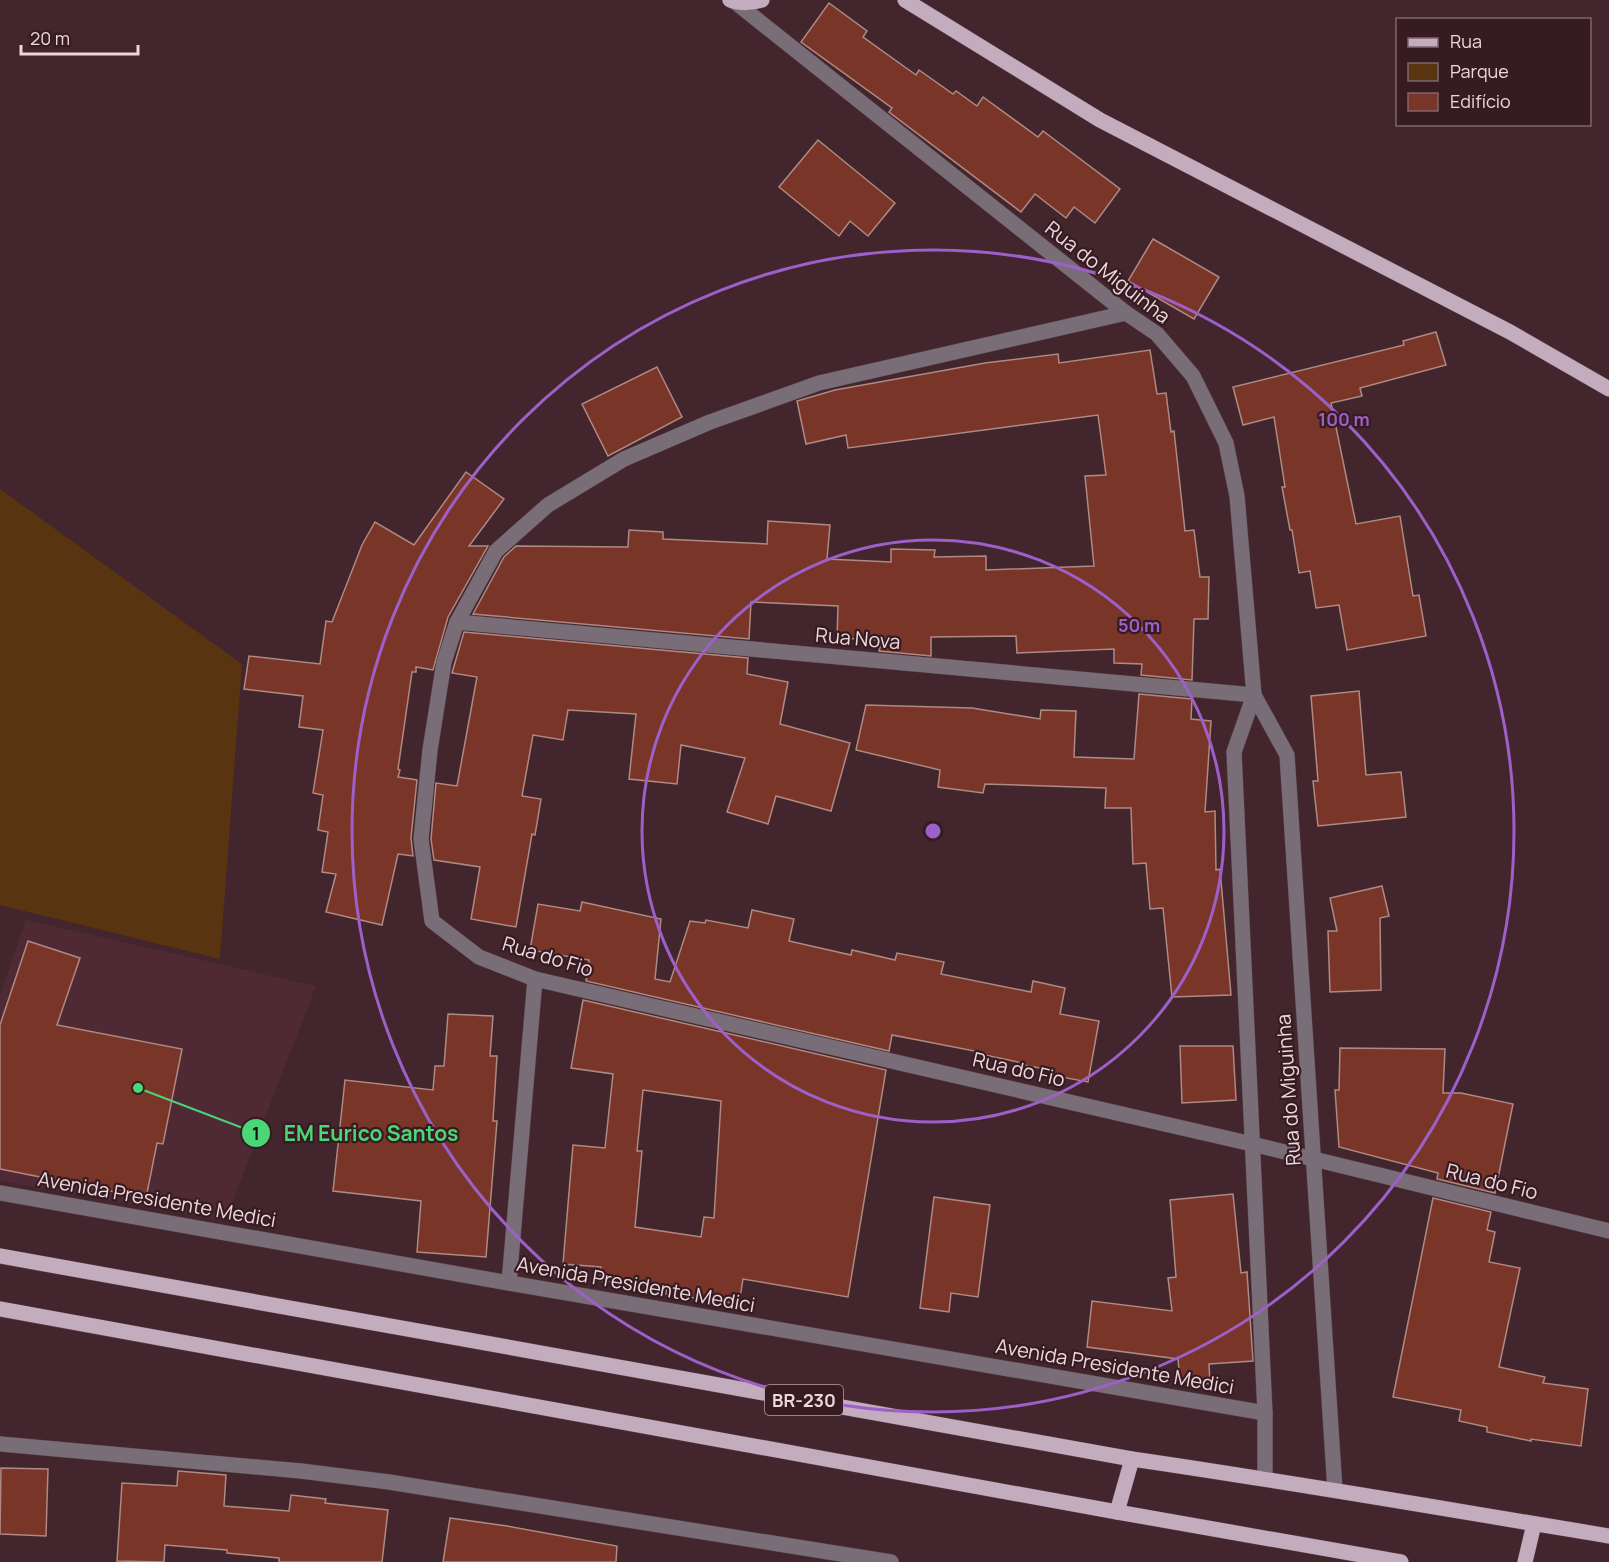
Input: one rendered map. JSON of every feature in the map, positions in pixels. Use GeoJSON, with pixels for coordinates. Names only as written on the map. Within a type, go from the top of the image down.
{"type":"FeatureCollection","features":[{"type":"Feature","properties":{"kind":"main road"},"geometry":{"type":"LineString","coordinates":[[733,1],[755,3],[762,0]]}},
{"type":"Feature","properties":{"kind":"main road"},"geometry":{"type":"LineString","coordinates":[[905,0],[1100,120],[1510,332],[1609,389]]}},
{"type":"Feature","properties":{"kind":"main road","name":"BR-230"},"geometry":{"type":"LineString","coordinates":[[0,1256],[1132,1459],[1265,1478],[1609,1536]]}},
{"type":"Feature","properties":{"kind":"main road"},"geometry":{"type":"LineString","coordinates":[[0,1309],[1117,1512],[1331,1556],[1401,1562]]}},
{"type":"Feature","properties":{"kind":"main road"},"geometry":{"type":"LineString","coordinates":[[1117,1512],[1132,1459]]}},
{"type":"Feature","properties":{"kind":"main road"},"geometry":{"type":"LineString","coordinates":[[1525,1562],[1534,1524]]}},
{"type":"Feature","properties":{"kind":"street","name":"Rua do Miguinha"},"geometry":{"type":"LineString","coordinates":[[733,1],[1126,314],[1157,334],[1193,376],[1226,443],[1237,496],[1254,695],[1287,755],[1335,1490]]}},
{"type":"Feature","properties":{"kind":"street"},"geometry":{"type":"LineString","coordinates":[[457,622],[496,551],[548,505],[624,459],[710,422],[819,383],[1126,314]]}},
{"type":"Feature","properties":{"kind":"street","name":"Rua Nova"},"geometry":{"type":"LineString","coordinates":[[457,622],[1254,695]]}},
{"type":"Feature","properties":{"kind":"street","name":"Rua do Fio"},"geometry":{"type":"LineString","coordinates":[[457,622],[444,662],[430,750],[421,839],[432,921],[479,957],[535,979],[1252,1144],[1609,1230]]}},
{"type":"Feature","properties":{"kind":"street","name":"Rua do Miguinha"},"geometry":{"type":"LineString","coordinates":[[1254,695],[1233,752],[1265,1413],[1265,1478]]}},
{"type":"Feature","properties":{"kind":"street"},"geometry":{"type":"LineString","coordinates":[[509,1283],[535,979]]}},
{"type":"Feature","properties":{"kind":"street","name":"Avenida Presidente Medici"},"geometry":{"type":"LineString","coordinates":[[0,1192],[509,1283],[1265,1413]]}},
{"type":"Feature","properties":{"kind":"street"},"geometry":{"type":"LineString","coordinates":[[0,1444],[279,1469],[378,1481],[891,1562]]}},
{"type":"Feature","properties":{"kind":"shaded area"},"geometry":{"type":"Polygon","coordinates":[[[26,920],[316,986],[225,1221],[0,1181],[0,994],[26,920]]]}},
{"type":"Feature","properties":{"kind":"green space"},"geometry":{"type":"Polygon","coordinates":[[[0,489],[242,664],[220,959],[0,905],[0,489]]]}},
{"type":"Feature","properties":{"kind":"building"},"geometry":{"type":"Polygon","coordinates":[[[829,3],[867,31],[863,37],[916,75],[919,70],[953,94],[956,91],[977,106],[983,97],[1038,137],[1043,131],[1120,189],[1095,223],[1074,207],[1066,218],[1035,194],[1021,212],[889,112],[892,108],[801,42],[829,3]]]}},
{"type":"Feature","properties":{"kind":"building"},"geometry":{"type":"Polygon","coordinates":[[[818,140],[895,203],[868,236],[850,221],[839,236],[779,187],[818,140]]]}},
{"type":"Feature","properties":{"kind":"building"},"geometry":{"type":"Polygon","coordinates":[[[1153,239],[1219,277],[1194,319],[1128,281],[1153,239]]]}},
{"type":"Feature","properties":{"kind":"building"},"geometry":{"type":"Polygon","coordinates":[[[1436,332],[1446,365],[1360,388],[1362,396],[1331,403],[1356,524],[1400,516],[1413,596],[1419,595],[1426,636],[1347,650],[1339,605],[1316,608],[1310,571],[1299,573],[1282,487],[1285,487],[1274,417],[1243,425],[1233,387],[1404,345],[1403,341],[1436,332]]]}},
{"type":"Feature","properties":{"kind":"building"},"geometry":{"type":"Polygon","coordinates":[[[1150,350],[1157,394],[1166,393],[1171,432],[1174,431],[1185,531],[1194,530],[1200,577],[1209,577],[1208,619],[1194,619],[1192,680],[1141,675],[1142,664],[1114,663],[1114,649],[1017,653],[1016,636],[931,637],[931,656],[879,651],[882,640],[837,638],[838,606],[751,602],[749,639],[473,614],[504,557],[516,546],[628,547],[629,530],[663,532],[663,539],[767,544],[768,521],[830,525],[827,559],[891,562],[891,549],[935,550],[934,557],[986,556],[986,570],[1094,566],[1085,476],[1106,475],[1098,415],[848,448],[846,435],[806,444],[797,401],[835,390],[985,363],[1058,354],[1059,363],[1150,350]]]}},
{"type":"Feature","properties":{"kind":"building"},"geometry":{"type":"Polygon","coordinates":[[[657,367],[682,417],[608,456],[582,404],[657,367]]]}},
{"type":"Feature","properties":{"kind":"building"},"geometry":{"type":"Polygon","coordinates":[[[466,472],[504,499],[469,546],[488,546],[448,617],[433,670],[416,667],[416,672],[412,672],[398,777],[417,780],[411,838],[413,856],[398,854],[382,925],[326,912],[336,874],[322,872],[328,832],[318,830],[323,795],[313,793],[323,730],[299,727],[303,696],[244,689],[249,656],[320,664],[326,621],[332,622],[362,545],[375,522],[414,545],[466,472]]]}},
{"type":"Feature","properties":{"kind":"building"},"geometry":{"type":"Polygon","coordinates":[[[464,632],[748,658],[747,674],[788,682],[780,724],[850,743],[831,811],[776,796],[768,824],[727,812],[745,758],[681,745],[677,784],[629,779],[636,714],[568,710],[563,740],[533,735],[522,796],[541,799],[535,835],[532,834],[516,927],[471,919],[480,867],[434,860],[431,839],[436,783],[457,786],[477,677],[452,673],[464,632]]]}},
{"type":"Feature","properties":{"kind":"building"},"geometry":{"type":"Polygon","coordinates":[[[1359,691],[1366,775],[1401,772],[1406,817],[1318,826],[1313,781],[1318,781],[1311,696],[1359,691]]]}},
{"type":"Feature","properties":{"kind":"building"},"geometry":{"type":"Polygon","coordinates":[[[1139,694],[1192,699],[1191,719],[1211,721],[1205,812],[1215,811],[1216,870],[1220,869],[1231,995],[1172,997],[1163,908],[1150,909],[1146,863],[1133,864],[1131,808],[1105,808],[1106,788],[985,784],[983,793],[938,787],[940,770],[856,750],[866,705],[972,708],[1040,719],[1041,710],[1076,711],[1074,757],[1134,759],[1139,694]]]}},
{"type":"Feature","properties":{"kind":"building"},"geometry":{"type":"Polygon","coordinates":[[[1382,886],[1389,916],[1380,918],[1381,990],[1330,992],[1328,931],[1337,931],[1330,898],[1382,886]]]}},
{"type":"Feature","properties":{"kind":"building"},"geometry":{"type":"Polygon","coordinates":[[[582,902],[661,919],[655,979],[670,982],[690,921],[705,923],[706,920],[748,928],[752,910],[794,919],[789,941],[851,955],[852,950],[895,960],[897,953],[944,962],[941,974],[1031,992],[1033,981],[1065,988],[1060,1014],[1099,1021],[1088,1082],[1050,1075],[1051,1070],[1018,1064],[1018,1062],[985,1055],[985,1053],[892,1035],[889,1051],[586,981],[589,960],[530,950],[538,904],[580,911],[582,902]]]}},
{"type":"Feature","properties":{"kind":"building"},"geometry":{"type":"Polygon","coordinates":[[[28,941],[80,958],[57,1025],[182,1049],[163,1144],[157,1143],[146,1198],[0,1169],[0,1025],[28,941]]]}},
{"type":"Feature","properties":{"kind":"building"},"geometry":{"type":"Polygon","coordinates":[[[583,1000],[886,1070],[848,1297],[743,1279],[739,1304],[666,1294],[667,1287],[600,1281],[601,1267],[563,1264],[573,1145],[605,1148],[613,1074],[571,1068],[583,1000]],[[643,1090],[637,1151],[642,1151],[635,1227],[701,1237],[704,1217],[714,1218],[721,1101],[643,1090]]]}},
{"type":"Feature","properties":{"kind":"building"},"geometry":{"type":"Polygon","coordinates":[[[448,1014],[493,1016],[490,1056],[497,1056],[493,1121],[497,1121],[486,1257],[417,1252],[421,1201],[333,1191],[345,1080],[433,1090],[435,1066],[444,1066],[448,1014]]]}},
{"type":"Feature","properties":{"kind":"building"},"geometry":{"type":"Polygon","coordinates":[[[1180,1046],[1233,1046],[1236,1100],[1182,1103],[1180,1046]]]}},
{"type":"Feature","properties":{"kind":"building"},"geometry":{"type":"Polygon","coordinates":[[[1340,1048],[1445,1049],[1443,1093],[1461,1093],[1513,1104],[1495,1193],[1437,1179],[1438,1173],[1339,1147],[1335,1090],[1339,1090],[1340,1048]]]}},
{"type":"Feature","properties":{"kind":"building"},"geometry":{"type":"Polygon","coordinates":[[[1233,1194],[1241,1273],[1247,1272],[1253,1361],[1209,1364],[1210,1384],[1180,1381],[1178,1359],[1087,1347],[1092,1301],[1172,1311],[1168,1278],[1176,1277],[1170,1200],[1233,1194]]]}},
{"type":"Feature","properties":{"kind":"building"},"geometry":{"type":"Polygon","coordinates":[[[934,1197],[990,1205],[978,1297],[951,1293],[949,1312],[920,1308],[934,1197]]]}},
{"type":"Feature","properties":{"kind":"building"},"geometry":{"type":"Polygon","coordinates":[[[1433,1198],[1491,1212],[1487,1230],[1495,1232],[1489,1262],[1520,1268],[1499,1367],[1545,1377],[1543,1383],[1588,1389],[1581,1446],[1531,1439],[1531,1441],[1487,1432],[1487,1427],[1459,1421],[1461,1410],[1393,1397],[1433,1198]]]}},
{"type":"Feature","properties":{"kind":"building"},"geometry":{"type":"Polygon","coordinates":[[[1,1468],[48,1469],[46,1536],[0,1534],[1,1468]]]}},
{"type":"Feature","properties":{"kind":"building"},"geometry":{"type":"Polygon","coordinates":[[[178,1471],[226,1475],[224,1506],[289,1511],[291,1495],[326,1499],[325,1503],[388,1510],[382,1562],[279,1562],[279,1558],[227,1553],[227,1550],[165,1545],[164,1562],[117,1561],[122,1483],[177,1486],[178,1471]]]}},
{"type":"Feature","properties":{"kind":"building"},"geometry":{"type":"Polygon","coordinates":[[[450,1518],[617,1546],[616,1562],[443,1562],[450,1518]]]}},
{"type":"Feature","properties":{"kind":"place","name":"EM Eurico Santos"},"geometry":{"type":"Point","coordinates":[138,1088]}}]}
